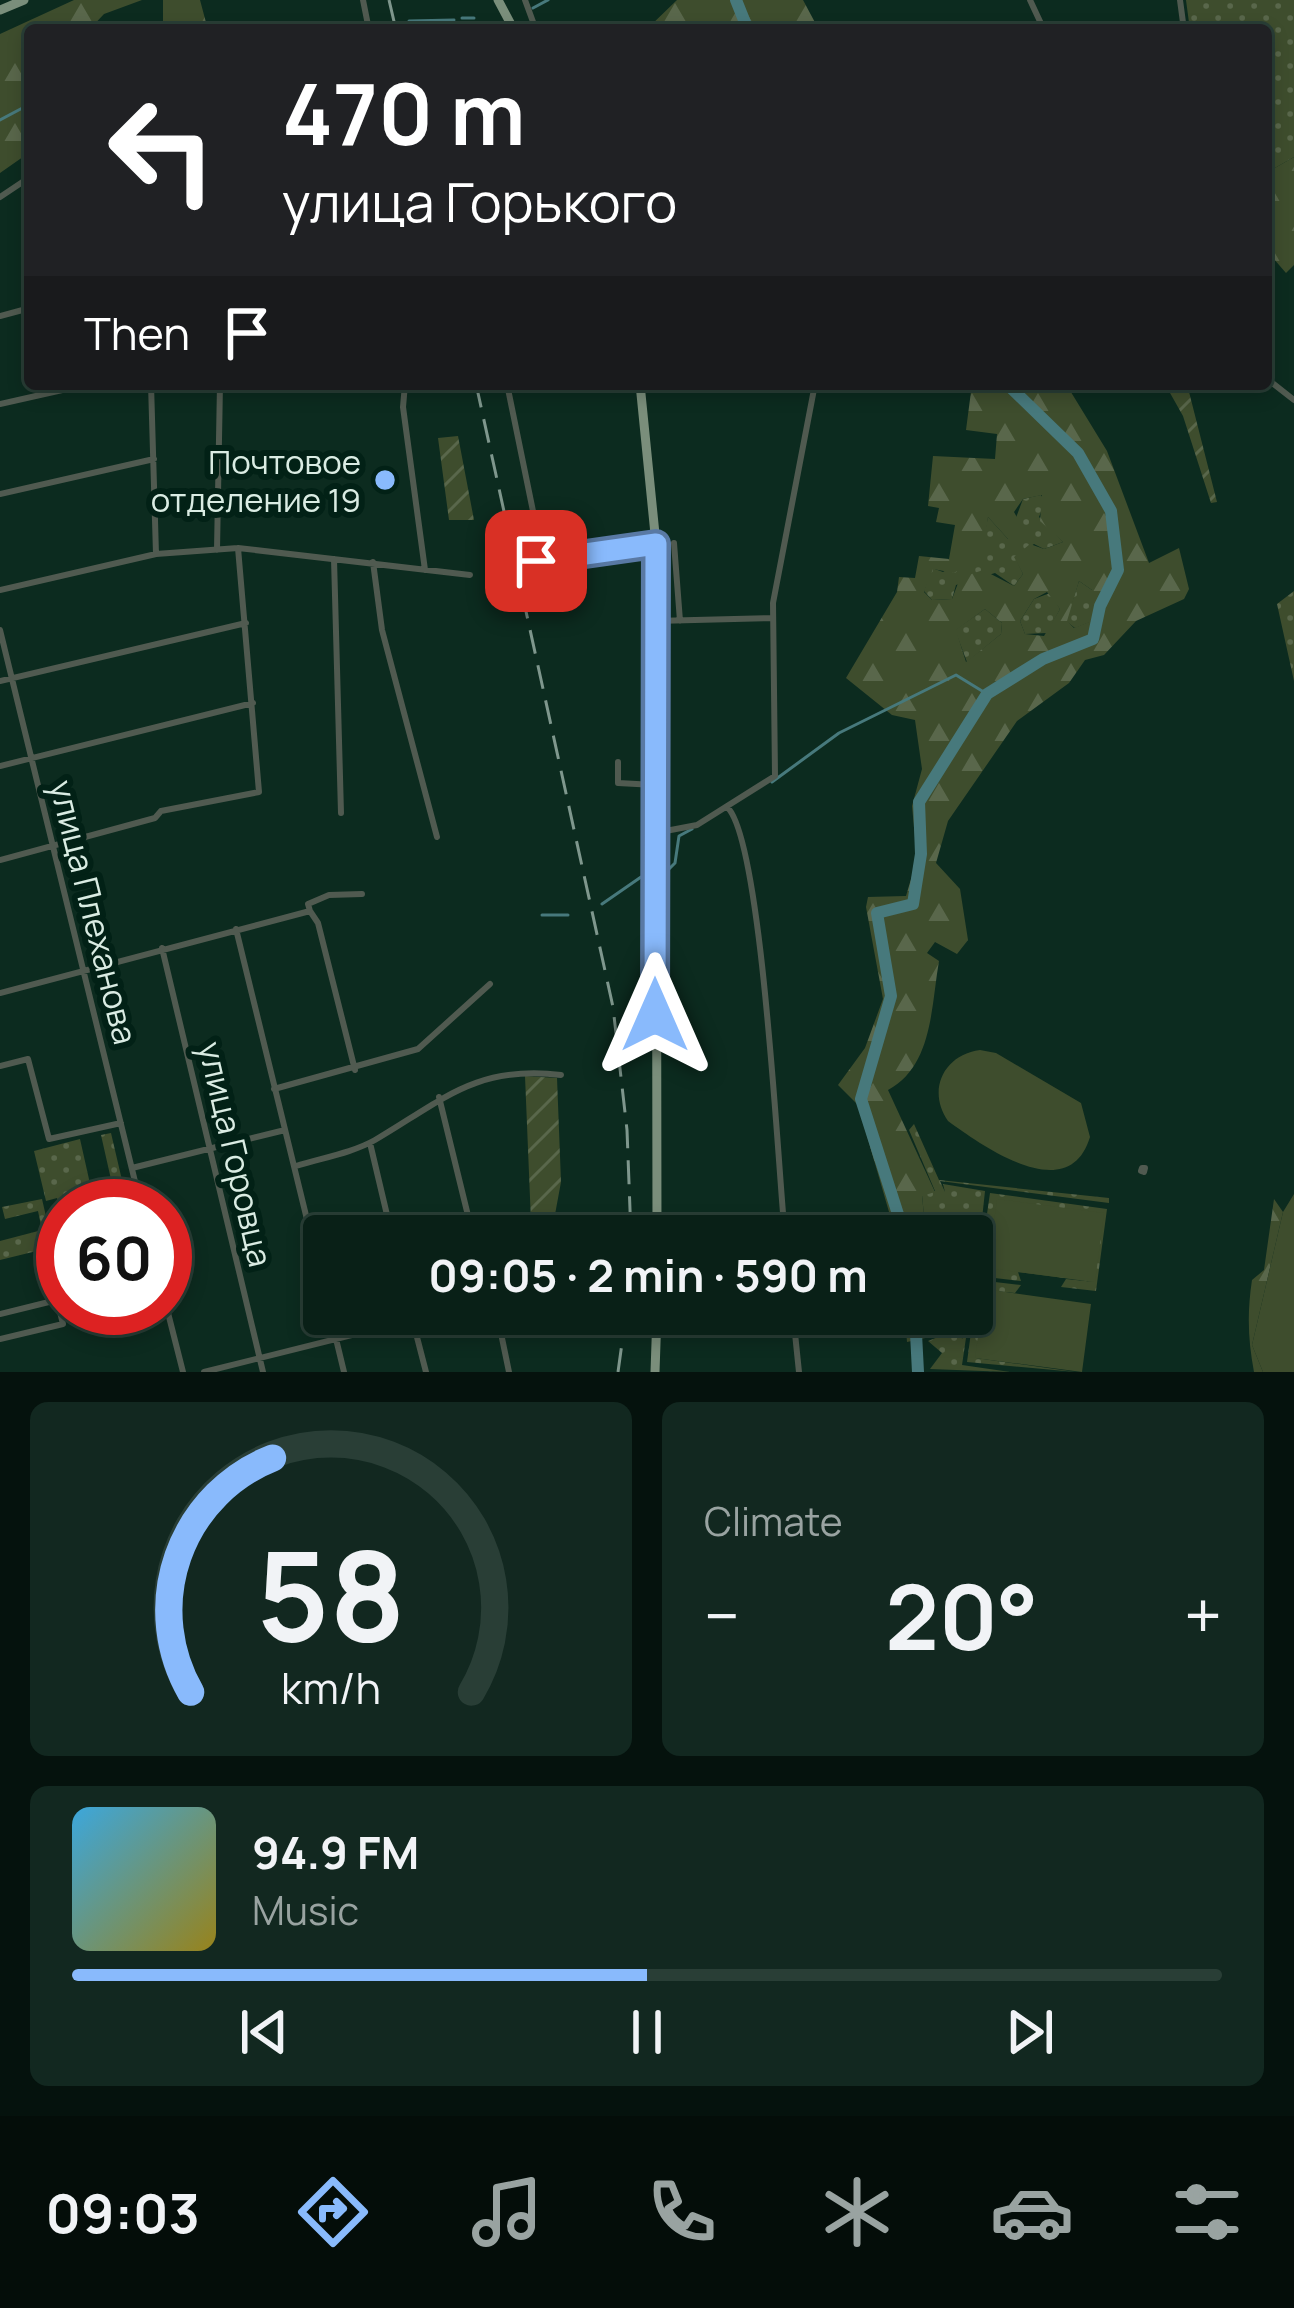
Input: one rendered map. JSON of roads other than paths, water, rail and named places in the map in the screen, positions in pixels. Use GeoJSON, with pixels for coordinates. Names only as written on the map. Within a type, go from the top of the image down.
{"type":"FeatureCollection","features":[{"type":"Feature","properties":{"kind":"main road"},"geometry":{"type":"LineString","coordinates":[[0,10],[24,0]]}},
{"type":"Feature","properties":{"kind":"main road"},"geometry":{"type":"LineString","coordinates":[[641,390],[656,544],[656,1215]]}},
{"type":"Feature","properties":{"kind":"main road"},"geometry":{"type":"LineString","coordinates":[[655,1372],[656,1335]]}},
{"type":"Feature","properties":{"kind":"street"},"geometry":{"type":"LineString","coordinates":[[0,404],[62,390]]}},
{"type":"Feature","properties":{"kind":"street"},"geometry":{"type":"LineString","coordinates":[[152,390],[155,554]]}},
{"type":"Feature","properties":{"kind":"street"},"geometry":{"type":"LineString","coordinates":[[217,550],[220,390]]}},
{"type":"Feature","properties":{"kind":"street"},"geometry":{"type":"LineString","coordinates":[[404,390],[425,570]]}},
{"type":"Feature","properties":{"kind":"street"},"geometry":{"type":"LineString","coordinates":[[508,390],[539,560],[656,544]]}},
{"type":"Feature","properties":{"kind":"street"},"geometry":{"type":"LineString","coordinates":[[656,833],[697,825],[775,776],[772,617],[814,390]]}},
{"type":"Feature","properties":{"kind":"street"},"geometry":{"type":"LineString","coordinates":[[0,494],[154,459]]}},
{"type":"Feature","properties":{"kind":"street"},"geometry":{"type":"LineString","coordinates":[[674,542],[680,621]]}},
{"type":"Feature","properties":{"kind":"street"},"geometry":{"type":"LineString","coordinates":[[0,860],[155,818],[161,812],[255,794],[262,784],[238,548]]}},
{"type":"Feature","properties":{"kind":"street"},"geometry":{"type":"LineString","coordinates":[[0,590],[155,554],[238,548],[470,575]]}},
{"type":"Feature","properties":{"kind":"street"},"geometry":{"type":"LineString","coordinates":[[334,558],[341,813]]}},
{"type":"Feature","properties":{"kind":"street"},"geometry":{"type":"LineString","coordinates":[[373,562],[382,630],[437,837]]}},
{"type":"Feature","properties":{"kind":"street"},"geometry":{"type":"LineString","coordinates":[[655,621],[772,617]]}},
{"type":"Feature","properties":{"kind":"street"},"geometry":{"type":"LineString","coordinates":[[0,681],[247,623]]}},
{"type":"Feature","properties":{"kind":"street","name":"улица Плеханова"},"geometry":{"type":"LineString","coordinates":[[0,630],[135,1179]]}},
{"type":"Feature","properties":{"kind":"street"},"geometry":{"type":"LineString","coordinates":[[0,766],[253,703]]}},
{"type":"Feature","properties":{"kind":"street"},"geometry":{"type":"LineString","coordinates":[[618,762],[618,783],[655,785]]}},
{"type":"Feature","properties":{"kind":"street"},"geometry":{"type":"LineString","coordinates":[[727,807],[735,815],[746,850],[769,1037],[782,1215]]}},
{"type":"Feature","properties":{"kind":"street"},"geometry":{"type":"LineString","coordinates":[[355,1070],[318,923],[308,904],[317,898],[362,894]]}},
{"type":"Feature","properties":{"kind":"street"},"geometry":{"type":"LineString","coordinates":[[0,993],[82,967],[310,911]]}},
{"type":"Feature","properties":{"kind":"street"},"geometry":{"type":"LineString","coordinates":[[236,929],[307,1215]]}},
{"type":"Feature","properties":{"kind":"street","name":"улица Горовца"},"geometry":{"type":"LineString","coordinates":[[162,948],[263,1372]]}},
{"type":"Feature","properties":{"kind":"street"},"geometry":{"type":"LineString","coordinates":[[274,1089],[355,1070],[418,1048],[490,984]]}},
{"type":"Feature","properties":{"kind":"street"},"geometry":{"type":"LineString","coordinates":[[0,1066],[28,1059],[49,1139],[121,1123]]}},
{"type":"Feature","properties":{"kind":"street"},"geometry":{"type":"LineString","coordinates":[[296,1166],[370,1143],[439,1097],[519,1070],[561,1076]]}},
{"type":"Feature","properties":{"kind":"street"},"geometry":{"type":"LineString","coordinates":[[439,1097],[468,1215]]}},
{"type":"Feature","properties":{"kind":"street"},"geometry":{"type":"LineString","coordinates":[[132,1168],[285,1130]]}},
{"type":"Feature","properties":{"kind":"street"},"geometry":{"type":"LineString","coordinates":[[370,1143],[387,1215]]}},
{"type":"Feature","properties":{"kind":"street"},"geometry":{"type":"LineString","coordinates":[[0,1314],[57,1300],[63,1324],[0,1339]]}},
{"type":"Feature","properties":{"kind":"street"},"geometry":{"type":"LineString","coordinates":[[174,1335],[183,1372]]}},
{"type":"Feature","properties":{"kind":"street"},"geometry":{"type":"LineString","coordinates":[[335,1335],[344,1372]]}},
{"type":"Feature","properties":{"kind":"street"},"geometry":{"type":"LineString","coordinates":[[204,1372],[353,1335]]}},
{"type":"Feature","properties":{"kind":"street"},"geometry":{"type":"LineString","coordinates":[[417,1335],[426,1372]]}},
{"type":"Feature","properties":{"kind":"street"},"geometry":{"type":"LineString","coordinates":[[501,1335],[508,1372]]}},
{"type":"Feature","properties":{"kind":"street"},"geometry":{"type":"LineString","coordinates":[[795,1335],[799,1372]]}},
{"type":"Feature","properties":{"kind":"waterway"},"geometry":{"type":"LineString","coordinates":[[533,8],[548,0]]}},
{"type":"Feature","properties":{"kind":"waterway"},"geometry":{"type":"LineString","coordinates":[[736,0],[746,24]]}},
{"type":"Feature","properties":{"kind":"waterway"},"geometry":{"type":"LineString","coordinates":[[462,18],[474,18]]}},
{"type":"Feature","properties":{"kind":"waterway"},"geometry":{"type":"LineString","coordinates":[[409,21],[454,20]]}},
{"type":"Feature","properties":{"kind":"waterway"},"geometry":{"type":"LineString","coordinates":[[0,120],[24,107]]}},
{"type":"Feature","properties":{"kind":"waterway"},"geometry":{"type":"LineString","coordinates":[[898,1215],[861,1099],[891,996],[877,913],[913,904],[921,854],[919,802],[987,694],[1043,659],[1093,639],[1100,606],[1118,570],[1111,511],[1078,453],[1013,390]]}},
{"type":"Feature","properties":{"kind":"waterway"},"geometry":{"type":"LineString","coordinates":[[772,782],[839,733],[956,675],[987,694]]}},
{"type":"Feature","properties":{"kind":"waterway"},"geometry":{"type":"LineString","coordinates":[[664,874],[675,863],[679,836],[692,829]]}},
{"type":"Feature","properties":{"kind":"waterway"},"geometry":{"type":"LineString","coordinates":[[602,904],[641,877]]}},
{"type":"Feature","properties":{"kind":"waterway"},"geometry":{"type":"LineString","coordinates":[[542,915],[568,915]]}},
{"type":"Feature","properties":{"kind":"waterway"},"geometry":{"type":"LineString","coordinates":[[916,1335],[918,1372]]}},
{"type":"Feature","properties":{"kind":"railway"},"geometry":{"type":"LineString","coordinates":[[389,0],[395,24]]}},
{"type":"Feature","properties":{"kind":"railway"},"geometry":{"type":"LineString","coordinates":[[477,390],[613,1007],[627,1130],[630,1215]]}},
{"type":"Feature","properties":{"kind":"railway"},"geometry":{"type":"LineString","coordinates":[[618,1372],[623,1335]]}},
{"type":"Feature","properties":{"kind":"place","name":"Почтовое отделение 19"},"geometry":{"type":"Point","coordinates":[385,480]}}]}
